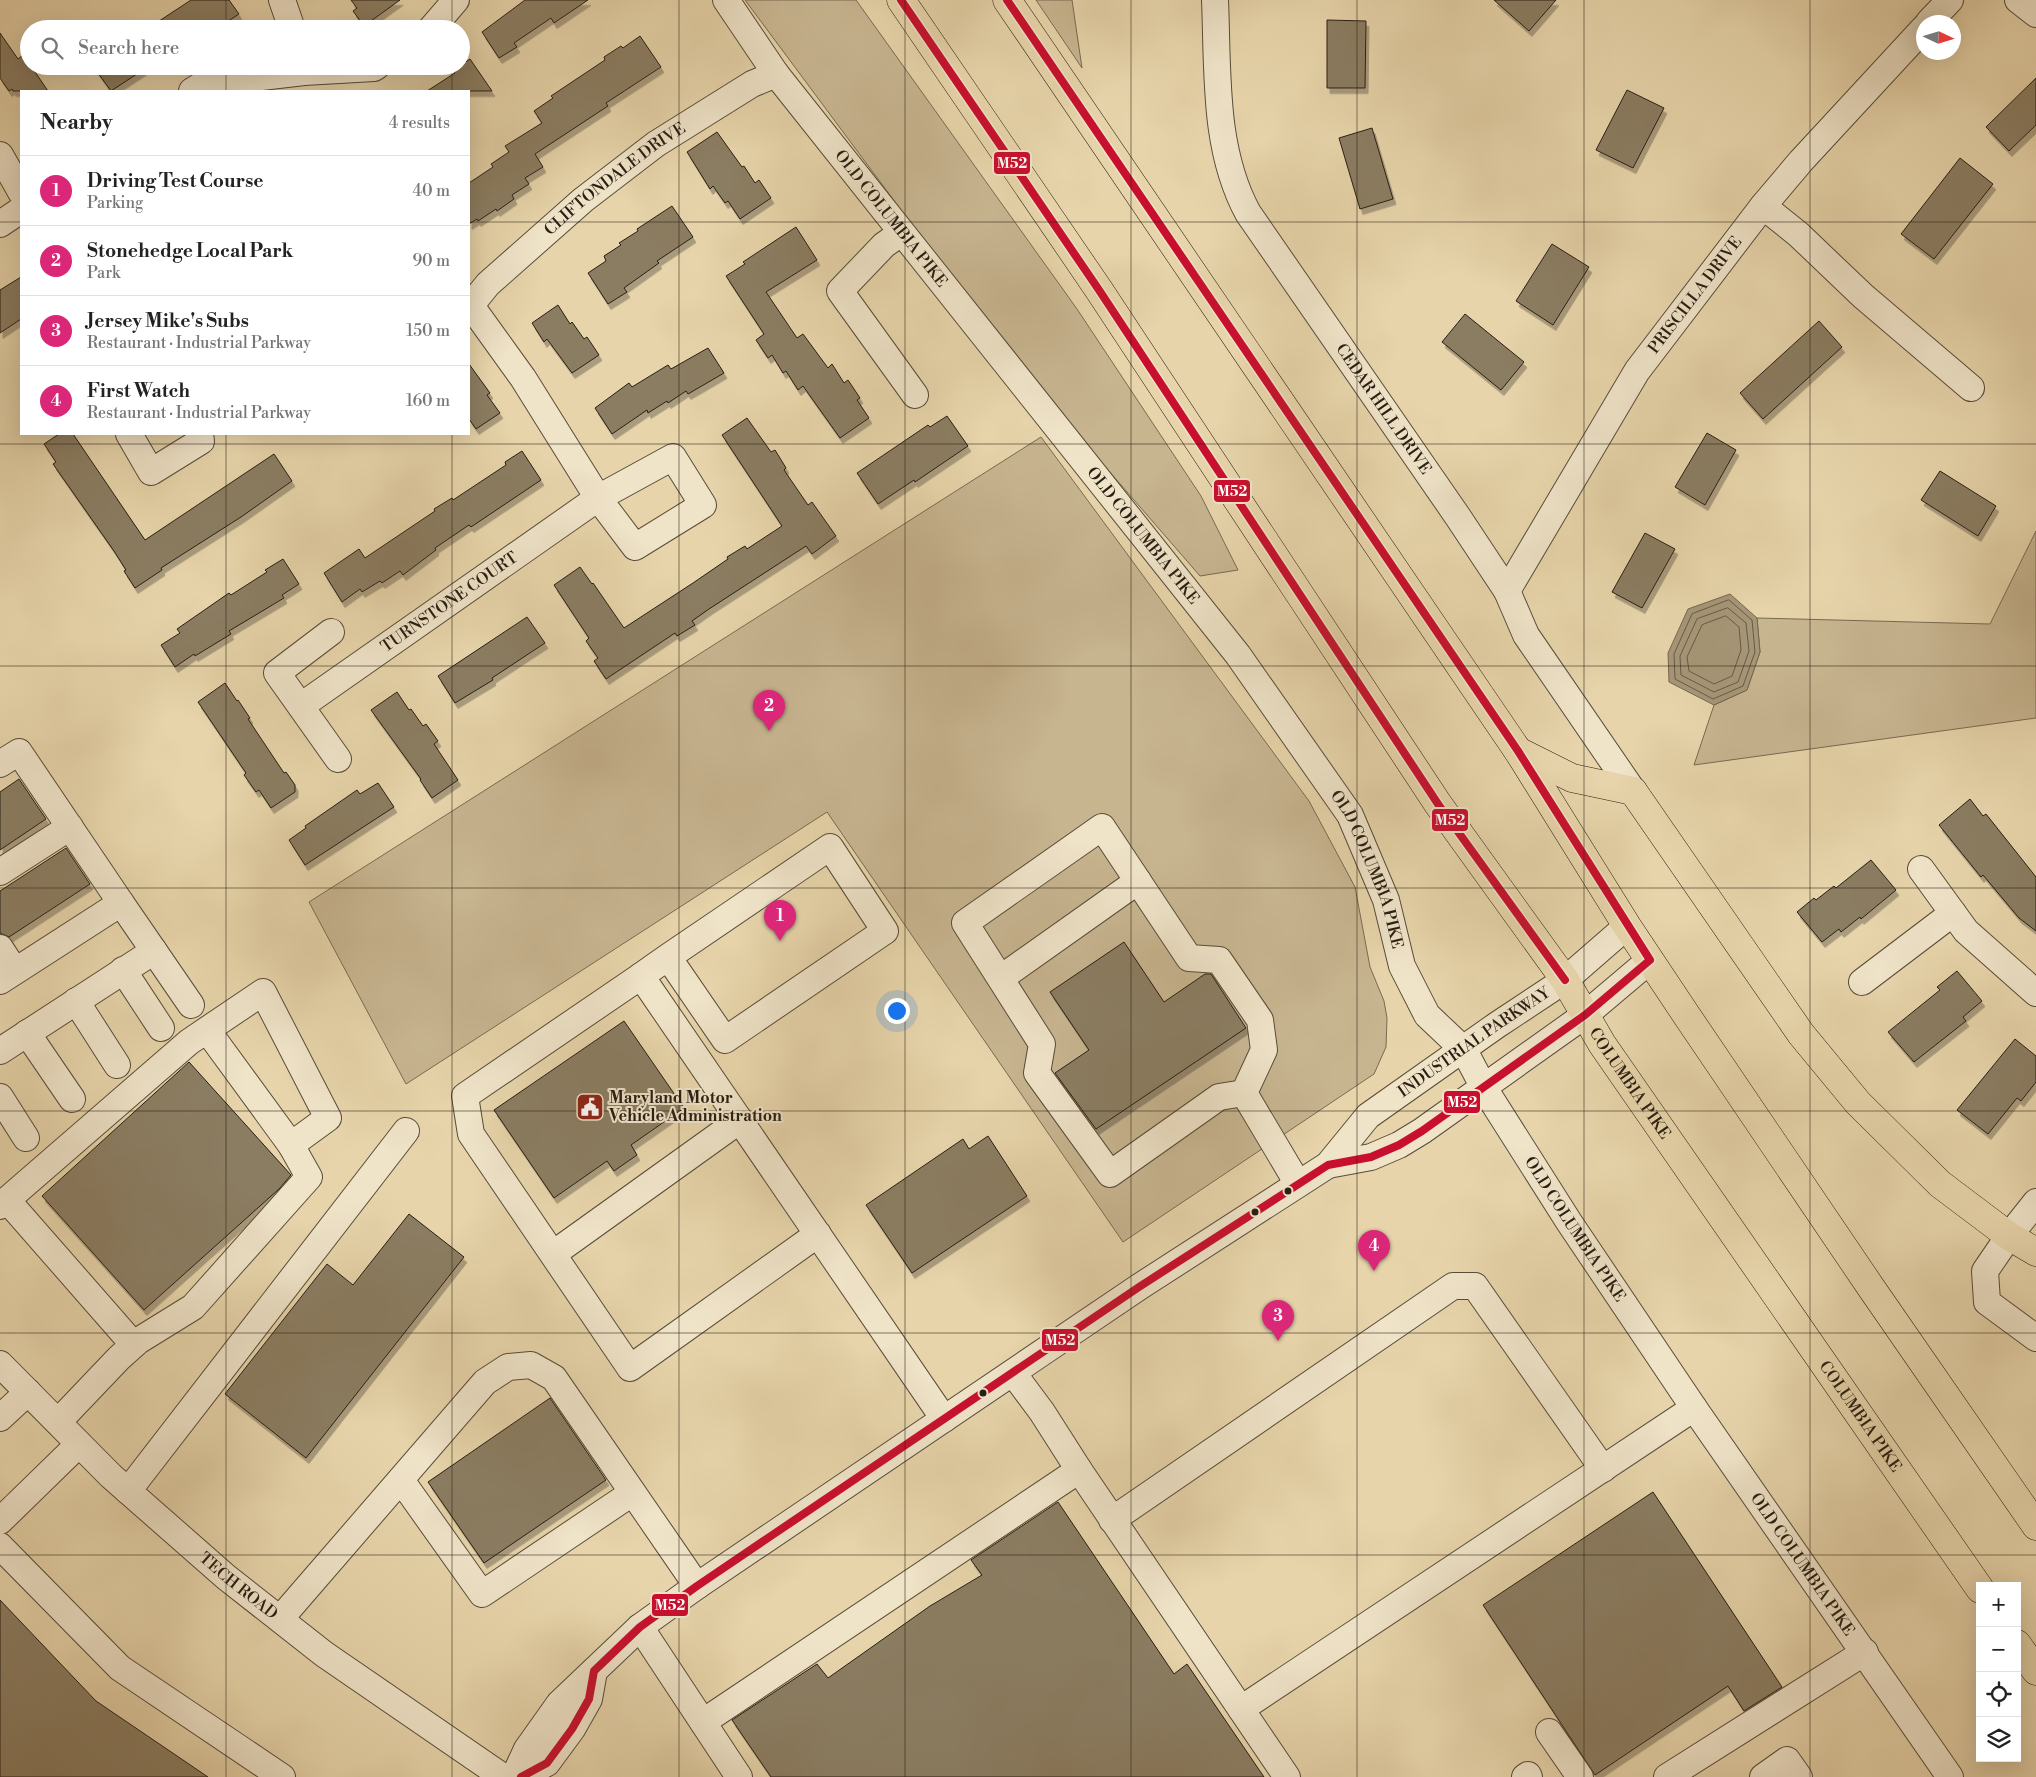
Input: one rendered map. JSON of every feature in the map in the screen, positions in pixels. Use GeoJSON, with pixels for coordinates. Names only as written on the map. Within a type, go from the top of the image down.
{"type":"FeatureCollection","features":[{"type":"Feature","properties":{"kind":"main road","name":"COLUMBIA PIKE"},"geometry":{"type":"LineString","coordinates":[[901,0],[1093,282],[1438,804],[1565,980],[1602,1044],[1976,1584]]}},
{"type":"Feature","properties":{"kind":"main road"},"geometry":{"type":"LineString","coordinates":[[1007,0],[1518,751],[1627,926],[1860,1273],[2036,1526]]}},
{"type":"Feature","properties":{"kind":"main road"},"geometry":{"type":"LineString","coordinates":[[1518,751],[1572,778],[1633,791],[1801,1034],[1848,1091],[1940,1184],[2009,1236],[2036,1252]]}},
{"type":"Feature","properties":{"kind":"main road"},"geometry":{"type":"LineString","coordinates":[[2021,1650],[2036,1671]]}},
{"type":"Feature","properties":{"kind":"street"},"geometry":{"type":"LineString","coordinates":[[282,0],[289,20]]}},
{"type":"Feature","properties":{"kind":"street"},"geometry":{"type":"LineString","coordinates":[[439,20],[456,0]]}},
{"type":"Feature","properties":{"kind":"street","name":"OLD COLUMBIA PIKE"},"geometry":{"type":"LineString","coordinates":[[726,0],[776,74],[1238,655],[1350,815],[1386,900],[1402,966],[1427,1015],[1464,1050],[1484,1088],[1569,1222],[1694,1408],[1950,1777]]}},
{"type":"Feature","properties":{"kind":"street","name":"CEDAR HILL DRIVE"},"geometry":{"type":"LineString","coordinates":[[1215,0],[1222,130],[1237,193],[1248,213],[1458,517],[1507,591],[1526,635],[1633,791]]}},
{"type":"Feature","properties":{"kind":"street"},"geometry":{"type":"LineString","coordinates":[[1936,15],[1950,0]]}},
{"type":"Feature","properties":{"kind":"street"},"geometry":{"type":"LineString","coordinates":[[2018,0],[2036,14]]}},
{"type":"Feature","properties":{"kind":"street","name":"PRISCILLA DRIVE"},"geometry":{"type":"LineString","coordinates":[[1507,591],[1637,371],[1763,206],[1801,161],[1916,37]]}},
{"type":"Feature","properties":{"kind":"street","name":"CLIFTONDALE DRIVE"},"geometry":{"type":"LineString","coordinates":[[470,304],[488,284],[583,200],[649,150],[752,84],[776,74]]}},
{"type":"Feature","properties":{"kind":"street"},"geometry":{"type":"LineString","coordinates":[[194,90],[203,84],[305,76]]}},
{"type":"Feature","properties":{"kind":"street"},"geometry":{"type":"LineString","coordinates":[[0,156],[20,190]]}},
{"type":"Feature","properties":{"kind":"street"},"geometry":{"type":"LineString","coordinates":[[1763,206],[1798,234],[1863,296],[1971,388]]}},
{"type":"Feature","properties":{"kind":"street"},"geometry":{"type":"LineString","coordinates":[[0,224],[20,211]]}},
{"type":"Feature","properties":{"kind":"street"},"geometry":{"type":"LineString","coordinates":[[901,233],[884,245],[840,291],[914,395]]}},
{"type":"Feature","properties":{"kind":"street","name":"TURNSTONE COURT"},"geometry":{"type":"LineString","coordinates":[[300,706],[598,498],[523,378],[470,304]]}},
{"type":"Feature","properties":{"kind":"street"},"geometry":{"type":"LineString","coordinates":[[130,435],[151,472],[201,441],[200,435]]}},
{"type":"Feature","properties":{"kind":"street"},"geometry":{"type":"LineString","coordinates":[[331,632],[277,673],[338,759]]}},
{"type":"Feature","properties":{"kind":"street"},"geometry":{"type":"LineString","coordinates":[[0,764],[19,752],[191,1005]]}},
{"type":"Feature","properties":{"kind":"street"},"geometry":{"type":"LineString","coordinates":[[0,872],[70,827]]}},
{"type":"Feature","properties":{"kind":"street"},"geometry":{"type":"LineString","coordinates":[[1102,827],[1190,958],[1219,960],[1260,1020],[1264,1050],[1244,1092],[1219,1097],[1110,1174],[1037,1073],[1042,1044],[965,923],[1102,827]]}},
{"type":"Feature","properties":{"kind":"street"},"geometry":{"type":"LineString","coordinates":[[668,957],[725,1040],[885,931],[830,848],[668,957],[465,1096],[470,1134],[630,1368],[818,1234]]}},
{"type":"Feature","properties":{"kind":"street"},"geometry":{"type":"LineString","coordinates":[[1921,869],[1966,931],[2036,993]]}},
{"type":"Feature","properties":{"kind":"street"},"geometry":{"type":"LineString","coordinates":[[1000,978],[1138,881]]}},
{"type":"Feature","properties":{"kind":"street"},"geometry":{"type":"LineString","coordinates":[[0,948],[8,976],[121,903]]}},
{"type":"Feature","properties":{"kind":"street"},"geometry":{"type":"LineString","coordinates":[[1862,982],[1953,913]]}},
{"type":"Feature","properties":{"kind":"street","name":"INDUSTRIAL PARKWAY"},"geometry":{"type":"LineString","coordinates":[[514,1777],[527,1749],[559,1704],[640,1627],[697,1586],[1139,1287],[1328,1165],[1368,1116],[1497,1025],[1565,980],[1627,926]]}},
{"type":"Feature","properties":{"kind":"street"},"geometry":{"type":"LineString","coordinates":[[0,1051],[154,950]]}},
{"type":"Feature","properties":{"kind":"street","name":"INDUSTRIAL PARKWAY"},"geometry":{"type":"LineString","coordinates":[[1328,1165],[1371,1157],[1399,1145],[1484,1088],[1585,1015],[1650,960]]}},
{"type":"Feature","properties":{"kind":"street"},"geometry":{"type":"LineString","coordinates":[[123,970],[161,1028]]}},
{"type":"Feature","properties":{"kind":"street"},"geometry":{"type":"LineString","coordinates":[[641,976],[944,1419]]}},
{"type":"Feature","properties":{"kind":"street"},"geometry":{"type":"LineString","coordinates":[[133,1344],[3,1203],[189,1042],[263,992],[328,1118],[291,1145]]}},
{"type":"Feature","properties":{"kind":"street"},"geometry":{"type":"LineString","coordinates":[[76,1001],[117,1065]]}},
{"type":"Feature","properties":{"kind":"street"},"geometry":{"type":"LineString","coordinates":[[58,1422],[133,1344],[193,1307],[309,1177],[291,1145],[207,1030]]}},
{"type":"Feature","properties":{"kind":"street"},"geometry":{"type":"LineString","coordinates":[[27,1033],[72,1099]]}},
{"type":"Feature","properties":{"kind":"street"},"geometry":{"type":"LineString","coordinates":[[1244,1092],[1298,1184]]}},
{"type":"Feature","properties":{"kind":"street"},"geometry":{"type":"LineString","coordinates":[[0,1097],[26,1138]]}},
{"type":"Feature","properties":{"kind":"street"},"geometry":{"type":"LineString","coordinates":[[552,1254],[740,1120]]}},
{"type":"Feature","properties":{"kind":"street"},"geometry":{"type":"LineString","coordinates":[[128,1491],[406,1131]]}},
{"type":"Feature","properties":{"kind":"street"},"geometry":{"type":"LineString","coordinates":[[2036,1202],[2009,1236],[1985,1271],[1986,1302],[2036,1338]]}},
{"type":"Feature","properties":{"kind":"street"},"geometry":{"type":"LineString","coordinates":[[1112,1520],[1453,1286],[1475,1286],[1603,1469]]}},
{"type":"Feature","properties":{"kind":"street","name":"TECH ROAD"},"geometry":{"type":"LineString","coordinates":[[0,1364],[128,1491],[226,1577],[324,1654],[503,1777]]}},
{"type":"Feature","properties":{"kind":"street"},"geometry":{"type":"LineString","coordinates":[[280,1619],[485,1382],[508,1367],[531,1365],[554,1378],[697,1586]]}},
{"type":"Feature","properties":{"kind":"street"},"geometry":{"type":"LineString","coordinates":[[1013,1373],[1042,1412],[1112,1520],[1287,1777]]}},
{"type":"Feature","properties":{"kind":"street"},"geometry":{"type":"LineString","coordinates":[[0,1418],[28,1392]]}},
{"type":"Feature","properties":{"kind":"street"},"geometry":{"type":"LineString","coordinates":[[1241,1710],[1694,1408]]}},
{"type":"Feature","properties":{"kind":"street"},"geometry":{"type":"LineString","coordinates":[[0,1521],[79,1444]]}},
{"type":"Feature","properties":{"kind":"street"},"geometry":{"type":"LineString","coordinates":[[703,1722],[1079,1470]]}},
{"type":"Feature","properties":{"kind":"street"},"geometry":{"type":"LineString","coordinates":[[401,1480],[482,1594],[632,1493]]}},
{"type":"Feature","properties":{"kind":"street"},"geometry":{"type":"LineString","coordinates":[[0,1546],[120,1668],[282,1777]]}},
{"type":"Feature","properties":{"kind":"street"},"geometry":{"type":"LineString","coordinates":[[640,1627],[739,1777]]}},
{"type":"Feature","properties":{"kind":"street"},"geometry":{"type":"LineString","coordinates":[[1667,1777],[1865,1652]]}},
{"type":"Feature","properties":{"kind":"street"},"geometry":{"type":"LineString","coordinates":[[521,1777],[547,1763],[572,1729],[589,1699],[594,1671]]}},
{"type":"Feature","properties":{"kind":"street"},"geometry":{"type":"LineString","coordinates":[[1549,1732],[1580,1777]]}},
{"type":"Feature","properties":{"kind":"street"},"geometry":{"type":"LineString","coordinates":[[1762,1777],[1787,1760],[1799,1777]]}},
{"type":"Feature","properties":{"kind":"street"},"geometry":{"type":"LineString","coordinates":[[1525,1777],[1528,1775],[1529,1777]]}},
{"type":"Feature","properties":{"kind":"shaded area"},"geometry":{"type":"Polygon","coordinates":[[[745,0],[856,0],[1077,309],[1201,496],[1238,570],[1200,576],[1101,462],[904,214],[745,0]]]}},
{"type":"Feature","properties":{"kind":"shaded area"},"geometry":{"type":"Polygon","coordinates":[[[1036,0],[1072,0],[1082,68],[1036,0]]]}},
{"type":"Feature","properties":{"kind":"shaded area"},"geometry":{"type":"Polygon","coordinates":[[[1041,437],[1309,801],[1355,887],[1370,967],[1384,1001],[1387,1018],[1386,1047],[1374,1074],[1123,1242],[827,812],[406,1084],[309,902],[1041,437]]]}},
{"type":"Feature","properties":{"kind":"shaded area"},"geometry":{"type":"Polygon","coordinates":[[[2036,531],[2036,718],[1694,765],[1714,705],[1747,690],[1760,652],[1757,618],[1990,624],[2036,531]]]}},
{"type":"Feature","properties":{"kind":"water"},"geometry":{"type":"Polygon","coordinates":[[[1730,594],[1757,618],[1760,652],[1747,690],[1714,705],[1669,682],[1668,653],[1688,609],[1730,594]]]}},
{"type":"Feature","properties":{"kind":"building"},"geometry":{"type":"Polygon","coordinates":[[[191,0],[229,0],[239,14],[230,20],[161,20],[191,0]]]}},
{"type":"Feature","properties":{"kind":"building"},"geometry":{"type":"Polygon","coordinates":[[[351,0],[400,0],[372,20],[360,20],[353,11],[357,8],[351,0]]]}},
{"type":"Feature","properties":{"kind":"building"},"geometry":{"type":"Polygon","coordinates":[[[525,0],[588,0],[554,23],[551,18],[514,43],[517,47],[499,58],[482,32],[525,0]]]}},
{"type":"Feature","properties":{"kind":"building"},"geometry":{"type":"Polygon","coordinates":[[[1494,0],[1556,0],[1529,31],[1494,0]]]}},
{"type":"Feature","properties":{"kind":"building"},"geometry":{"type":"Polygon","coordinates":[[[1327,20],[1366,21],[1365,88],[1327,88],[1327,20]]]}},
{"type":"Feature","properties":{"kind":"building"},"geometry":{"type":"Polygon","coordinates":[[[0,33],[18,59],[20,57],[20,75],[37,75],[47,90],[13,91],[12,89],[9,91],[0,78],[0,33]]]}},
{"type":"Feature","properties":{"kind":"building"},"geometry":{"type":"Polygon","coordinates":[[[640,36],[661,67],[606,103],[608,106],[535,154],[543,167],[525,178],[529,184],[512,195],[514,199],[497,211],[496,209],[478,221],[477,219],[470,223],[470,182],[493,167],[491,164],[509,152],[505,146],[542,123],[534,111],[553,98],[551,96],[605,60],[604,57],[621,46],[623,48],[640,36]]]}},
{"type":"Feature","properties":{"kind":"building"},"geometry":{"type":"Polygon","coordinates":[[[470,59],[492,91],[470,90],[429,90],[452,75],[470,75],[470,59]]]}},
{"type":"Feature","properties":{"kind":"building"},"geometry":{"type":"Polygon","coordinates":[[[99,75],[135,75],[113,90],[110,90],[99,75]]]}},
{"type":"Feature","properties":{"kind":"building"},"geometry":{"type":"Polygon","coordinates":[[[2036,78],[2036,125],[2009,151],[1986,127],[2036,78]]]}},
{"type":"Feature","properties":{"kind":"building"},"geometry":{"type":"Polygon","coordinates":[[[1627,90],[1664,108],[1633,168],[1596,150],[1627,90]]]}},
{"type":"Feature","properties":{"kind":"building"},"geometry":{"type":"Polygon","coordinates":[[[1372,128],[1393,199],[1360,209],[1339,138],[1372,128]]]}},
{"type":"Feature","properties":{"kind":"building"},"geometry":{"type":"Polygon","coordinates":[[[717,132],[755,183],[759,180],[771,198],[740,219],[728,201],[725,203],[713,186],[710,189],[687,152],[717,132]]]}},
{"type":"Feature","properties":{"kind":"building"},"geometry":{"type":"Polygon","coordinates":[[[1960,158],[1993,184],[1934,259],[1901,234],[1960,158]]]}},
{"type":"Feature","properties":{"kind":"building"},"geometry":{"type":"Polygon","coordinates":[[[672,206],[693,237],[657,261],[659,263],[624,288],[627,292],[608,304],[588,273],[606,261],[604,256],[621,245],[619,243],[672,206]]]}},
{"type":"Feature","properties":{"kind":"building"},"geometry":{"type":"Polygon","coordinates":[[[796,227],[817,260],[766,292],[797,338],[803,334],[828,368],[832,364],[844,383],[848,380],[860,398],[857,400],[869,418],[840,438],[803,386],[798,390],[786,371],[783,373],[772,355],[768,358],[756,340],[764,334],[726,276],[745,264],[743,262],[796,227]]]}},
{"type":"Feature","properties":{"kind":"building"},"geometry":{"type":"Polygon","coordinates":[[[1552,244],[1589,267],[1553,325],[1516,301],[1552,244]]]}},
{"type":"Feature","properties":{"kind":"building"},"geometry":{"type":"Polygon","coordinates":[[[20,278],[20,320],[0,333],[0,290],[20,278]]]}},
{"type":"Feature","properties":{"kind":"building"},"geometry":{"type":"Polygon","coordinates":[[[558,305],[570,324],[572,322],[584,339],[587,337],[599,355],[572,373],[547,339],[544,342],[532,323],[558,305]]]}},
{"type":"Feature","properties":{"kind":"building"},"geometry":{"type":"Polygon","coordinates":[[[1465,314],[1524,362],[1501,390],[1442,342],[1465,314]]]}},
{"type":"Feature","properties":{"kind":"building"},"geometry":{"type":"Polygon","coordinates":[[[1819,321],[1842,347],[1763,419],[1740,393],[1819,321]]]}},
{"type":"Feature","properties":{"kind":"building"},"geometry":{"type":"Polygon","coordinates":[[[708,348],[724,373],[688,394],[686,391],[648,413],[647,410],[612,434],[595,408],[629,383],[632,387],[668,365],[671,369],[708,348]]]}},
{"type":"Feature","properties":{"kind":"building"},"geometry":{"type":"Polygon","coordinates":[[[470,365],[490,393],[487,395],[500,413],[476,429],[470,420],[470,365]]]}},
{"type":"Feature","properties":{"kind":"building"},"geometry":{"type":"Polygon","coordinates":[[[947,416],[968,446],[915,482],[914,480],[878,504],[857,473],[928,425],[930,427],[947,416]]]}},
{"type":"Feature","properties":{"kind":"building"},"geometry":{"type":"Polygon","coordinates":[[[747,418],[771,452],[775,450],[786,468],[784,470],[808,505],[812,502],[836,536],[812,554],[806,546],[692,621],[695,625],[677,636],[675,633],[606,679],[594,661],[598,658],[586,641],[589,638],[554,585],[580,567],[624,628],[728,559],[727,557],[745,546],[747,549],[782,526],[722,435],[747,418]]]}},
{"type":"Feature","properties":{"kind":"building"},"geometry":{"type":"Polygon","coordinates":[[[1707,433],[1736,450],[1705,505],[1675,487],[1707,433]]]}},
{"type":"Feature","properties":{"kind":"building"},"geometry":{"type":"Polygon","coordinates":[[[58,435],[74,435],[145,540],[274,454],[292,481],[241,517],[161,568],[162,570],[135,588],[114,551],[53,464],[56,462],[44,444],[58,435]]]}},
{"type":"Feature","properties":{"kind":"building"},"geometry":{"type":"Polygon","coordinates":[[[522,451],[541,480],[471,527],[469,525],[435,548],[436,550],[403,575],[400,571],[382,583],[380,581],[362,592],[360,589],[342,602],[324,573],[359,549],[365,558],[435,511],[434,509],[452,498],[453,500],[506,465],[505,462],[522,451]]]}},
{"type":"Feature","properties":{"kind":"building"},"geometry":{"type":"Polygon","coordinates":[[[1940,471],[1996,506],[1978,536],[1921,500],[1940,471]]]}},
{"type":"Feature","properties":{"kind":"building"},"geometry":{"type":"Polygon","coordinates":[[[1645,533],[1675,549],[1642,608],[1612,592],[1645,533]]]}},
{"type":"Feature","properties":{"kind":"building"},"geometry":{"type":"Polygon","coordinates":[[[283,559],[299,584],[282,595],[284,598],[229,631],[231,634],[195,656],[194,654],[175,667],[161,645],[180,633],[177,629],[229,593],[231,595],[267,572],[265,570],[283,559]]]}},
{"type":"Feature","properties":{"kind":"building"},"geometry":{"type":"Polygon","coordinates":[[[527,617],[545,643],[492,678],[493,680],[455,703],[438,676],[527,617]]]}},
{"type":"Feature","properties":{"kind":"building"},"geometry":{"type":"Polygon","coordinates":[[[225,683],[250,718],[248,719],[284,773],[286,772],[295,785],[295,792],[271,808],[259,790],[256,792],[244,775],[246,773],[198,702],[225,683]]]}},
{"type":"Feature","properties":{"kind":"building"},"geometry":{"type":"Polygon","coordinates":[[[397,692],[409,710],[411,709],[423,726],[426,724],[438,741],[434,744],[458,780],[432,798],[421,779],[371,710],[397,692]]]}},
{"type":"Feature","properties":{"kind":"building"},"geometry":{"type":"Polygon","coordinates":[[[19,779],[46,819],[0,850],[0,792],[19,779]]]}},
{"type":"Feature","properties":{"kind":"building"},"geometry":{"type":"Polygon","coordinates":[[[378,783],[394,807],[305,865],[289,840],[306,828],[305,826],[357,790],[360,794],[378,783]]]}},
{"type":"Feature","properties":{"kind":"building"},"geometry":{"type":"Polygon","coordinates":[[[1970,799],[1983,816],[1986,814],[2036,877],[2036,931],[2019,918],[1983,875],[1981,877],[1939,825],[1970,799]]]}},
{"type":"Feature","properties":{"kind":"building"},"geometry":{"type":"Polygon","coordinates":[[[66,848],[90,884],[9,937],[0,933],[0,891],[66,848]]]}},
{"type":"Feature","properties":{"kind":"building"},"geometry":{"type":"Polygon","coordinates":[[[1871,860],[1896,890],[1861,919],[1860,917],[1841,932],[1839,929],[1822,942],[1797,912],[1814,898],[1816,900],[1834,886],[1836,888],[1871,860]]]}},
{"type":"Feature","properties":{"kind":"building"},"geometry":{"type":"Polygon","coordinates":[[[1124,942],[1164,1002],[1205,974],[1211,974],[1246,1028],[1096,1129],[1055,1073],[1089,1050],[1050,992],[1124,942]]]}},
{"type":"Feature","properties":{"kind":"building"},"geometry":{"type":"Polygon","coordinates":[[[1957,971],[1982,1001],[1963,1017],[1966,1021],[1914,1062],[1888,1032],[1940,990],[1937,987],[1957,971]]]}},
{"type":"Feature","properties":{"kind":"building"},"geometry":{"type":"Polygon","coordinates":[[[624,1021],[684,1108],[631,1145],[637,1155],[614,1171],[607,1161],[554,1198],[494,1110],[624,1021]]]}},
{"type":"Feature","properties":{"kind":"building"},"geometry":{"type":"Polygon","coordinates":[[[2015,1039],[2036,1056],[2036,1082],[2021,1101],[2017,1098],[1988,1134],[1957,1110],[2015,1039]]]}},
{"type":"Feature","properties":{"kind":"building"},"geometry":{"type":"Polygon","coordinates":[[[189,1062],[291,1175],[279,1189],[144,1310],[42,1196],[189,1062]]]}},
{"type":"Feature","properties":{"kind":"building"},"geometry":{"type":"Polygon","coordinates":[[[988,1136],[1027,1196],[912,1273],[866,1205],[963,1139],[969,1149],[988,1136]]]}},
{"type":"Feature","properties":{"kind":"building"},"geometry":{"type":"Polygon","coordinates":[[[409,1214],[464,1257],[306,1458],[225,1394],[327,1264],[353,1285],[409,1214]]]}},
{"type":"Feature","properties":{"kind":"building"},"geometry":{"type":"Polygon","coordinates":[[[550,1398],[606,1480],[484,1563],[428,1482],[550,1398]]]}},
{"type":"Feature","properties":{"kind":"building"},"geometry":{"type":"Polygon","coordinates":[[[1653,1492],[1782,1687],[1744,1711],[1728,1686],[1595,1775],[1483,1605],[1653,1492]]]}},
{"type":"Feature","properties":{"kind":"building"},"geometry":{"type":"Polygon","coordinates":[[[1058,1502],[1174,1674],[1187,1664],[1264,1777],[771,1777],[732,1720],[817,1664],[828,1678],[930,1606],[982,1575],[971,1560],[1058,1502]]]}},
{"type":"Feature","properties":{"kind":"building"},"geometry":{"type":"Polygon","coordinates":[[[0,1600],[96,1701],[208,1777],[0,1777],[0,1600]]]}},
{"type":"Feature","properties":{"kind":"transit line","name":"M52"},"geometry":{"type":"LineString","coordinates":[[901,0],[1099,290],[1438,804],[1565,980]]}},
{"type":"Feature","properties":{"kind":"transit line","name":"M52"},"geometry":{"type":"LineString","coordinates":[[1007,0],[1518,751],[1650,960]]}},
{"type":"Feature","properties":{"kind":"transit line","name":"M52"},"geometry":{"type":"LineString","coordinates":[[521,1777],[547,1763],[572,1729],[589,1699],[594,1671],[640,1627],[697,1586],[1139,1287],[1328,1165],[1371,1157],[1399,1145],[1422,1131],[1585,1015],[1650,960]]}},
{"type":"Feature","properties":{"kind":"place","name":"Stonehedge Local Park"},"geometry":{"type":"Point","coordinates":[769,731]}},
{"type":"Feature","properties":{"kind":"place","name":"Driving Test Course"},"geometry":{"type":"Point","coordinates":[780,941]}},
{"type":"Feature","properties":{"kind":"place","name":"Maryland Motor Vehicle Administration"},"geometry":{"type":"Point","coordinates":[590,1107]}},
{"type":"Feature","properties":{"kind":"place","name":"First Watch"},"geometry":{"type":"Point","coordinates":[1374,1271]}},
{"type":"Feature","properties":{"kind":"place","name":"Jersey Mike's Subs"},"geometry":{"type":"Point","coordinates":[1278,1341]}}]}
